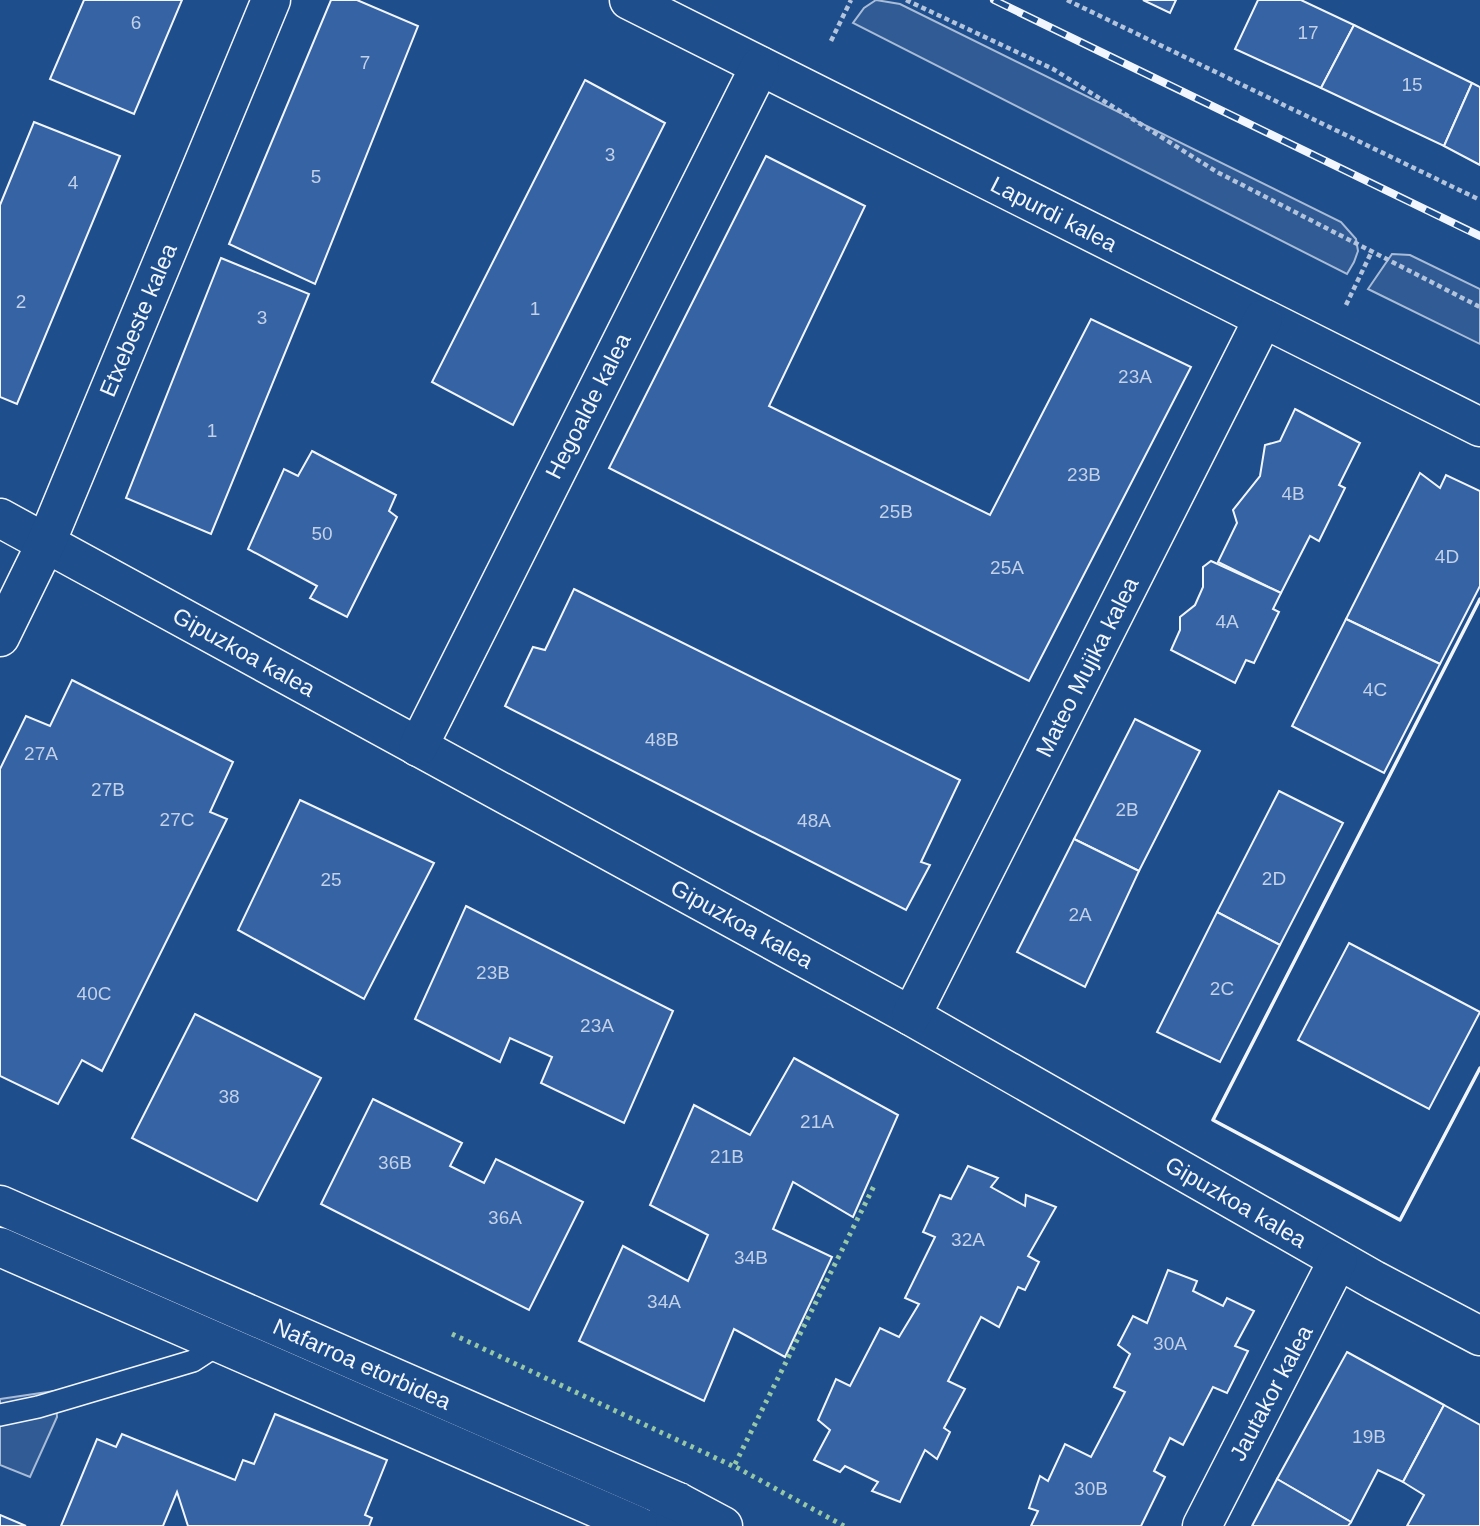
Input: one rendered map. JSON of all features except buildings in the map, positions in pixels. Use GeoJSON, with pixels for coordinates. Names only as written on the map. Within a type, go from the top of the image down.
{"type":"FeatureCollection","features":[{"type":"Feature","properties":{"kind":"main road","name":"Etxebeste kalea"},"geometry":{"type":"LineString","coordinates":[[0,637],[46,543],[271,0]]}},
{"type":"Feature","properties":{"kind":"main road","name":"Lapurdi kalea"},"geometry":{"type":"LineString","coordinates":[[629,0],[1480,427]]}},
{"type":"Feature","properties":{"kind":"main road","name":"Hegoalde kalea"},"geometry":{"type":"LineString","coordinates":[[418,747],[760,66]]}},
{"type":"Feature","properties":{"kind":"main road","name":"Mateo Mujika kalea"},"geometry":{"type":"LineString","coordinates":[[911,1016],[1264,318]]}},
{"type":"Feature","properties":{"kind":"main road","name":"Gipuzkoa kalea"},"geometry":{"type":"LineString","coordinates":[[0,518],[911,1016],[1338,1260],[1480,1336]]}},
{"type":"Feature","properties":{"kind":"main road","name":"Nafarroa etorbidea"},"geometry":{"type":"LineString","coordinates":[[0,1205],[243,1311],[670,1514],[723,1526]]}},
{"type":"Feature","properties":{"kind":"main road","name":"Nafarroa etorbidea"},"geometry":{"type":"LineString","coordinates":[[0,1247],[638,1526]]}},
{"type":"Feature","properties":{"kind":"main road","name":"Jautakor kalea"},"geometry":{"type":"LineString","coordinates":[[1202,1526],[1338,1260]]}},
{"type":"Feature","properties":{"kind":"lane"},"geometry":{"type":"LineString","coordinates":[[0,1415],[38,1408],[193,1361],[221,1345],[243,1311]]}},
{"type":"Feature","properties":{"kind":"path"},"geometry":{"type":"LineString","coordinates":[[831,41],[851,0]]}},
{"type":"Feature","properties":{"kind":"path"},"geometry":{"type":"LineString","coordinates":[[906,0],[1053,69],[1217,172],[1480,307]]}},
{"type":"Feature","properties":{"kind":"path"},"geometry":{"type":"LineString","coordinates":[[1067,0],[1480,200]]}},
{"type":"Feature","properties":{"kind":"path"},"geometry":{"type":"LineString","coordinates":[[1346,305],[1371,253]]}},
{"type":"Feature","properties":{"kind":"shaded area"},"geometry":{"type":"Polygon","coordinates":[[[876,0],[900,4],[1341,222],[1356,239],[1358,251],[1354,262],[1347,274],[853,23],[864,8],[876,0]]]}},
{"type":"Feature","properties":{"kind":"shaded area"},"geometry":{"type":"Polygon","coordinates":[[[1392,254],[1410,255],[1480,289],[1480,344],[1368,289],[1392,254]]]}},
{"type":"Feature","properties":{"kind":"shaded area"},"geometry":{"type":"Polygon","coordinates":[[[55,1391],[57,1417],[30,1477],[0,1465],[0,1399],[55,1391]]]}},
{"type":"Feature","properties":{"kind":"railway"},"geometry":{"type":"LineString","coordinates":[[994,0],[1480,236]]}},
{"type":"Feature","properties":{"kind":"hedge"},"geometry":{"type":"LineString","coordinates":[[844,1526],[734,1466],[874,1186]]}},
{"type":"Feature","properties":{"kind":"hedge"},"geometry":{"type":"LineString","coordinates":[[452,1334],[737,1468]]}},
{"type":"Feature","properties":{"kind":"wall"},"geometry":{"type":"LineString","coordinates":[[1480,599],[1213,1120],[1400,1220],[1480,1068]]}}]}
